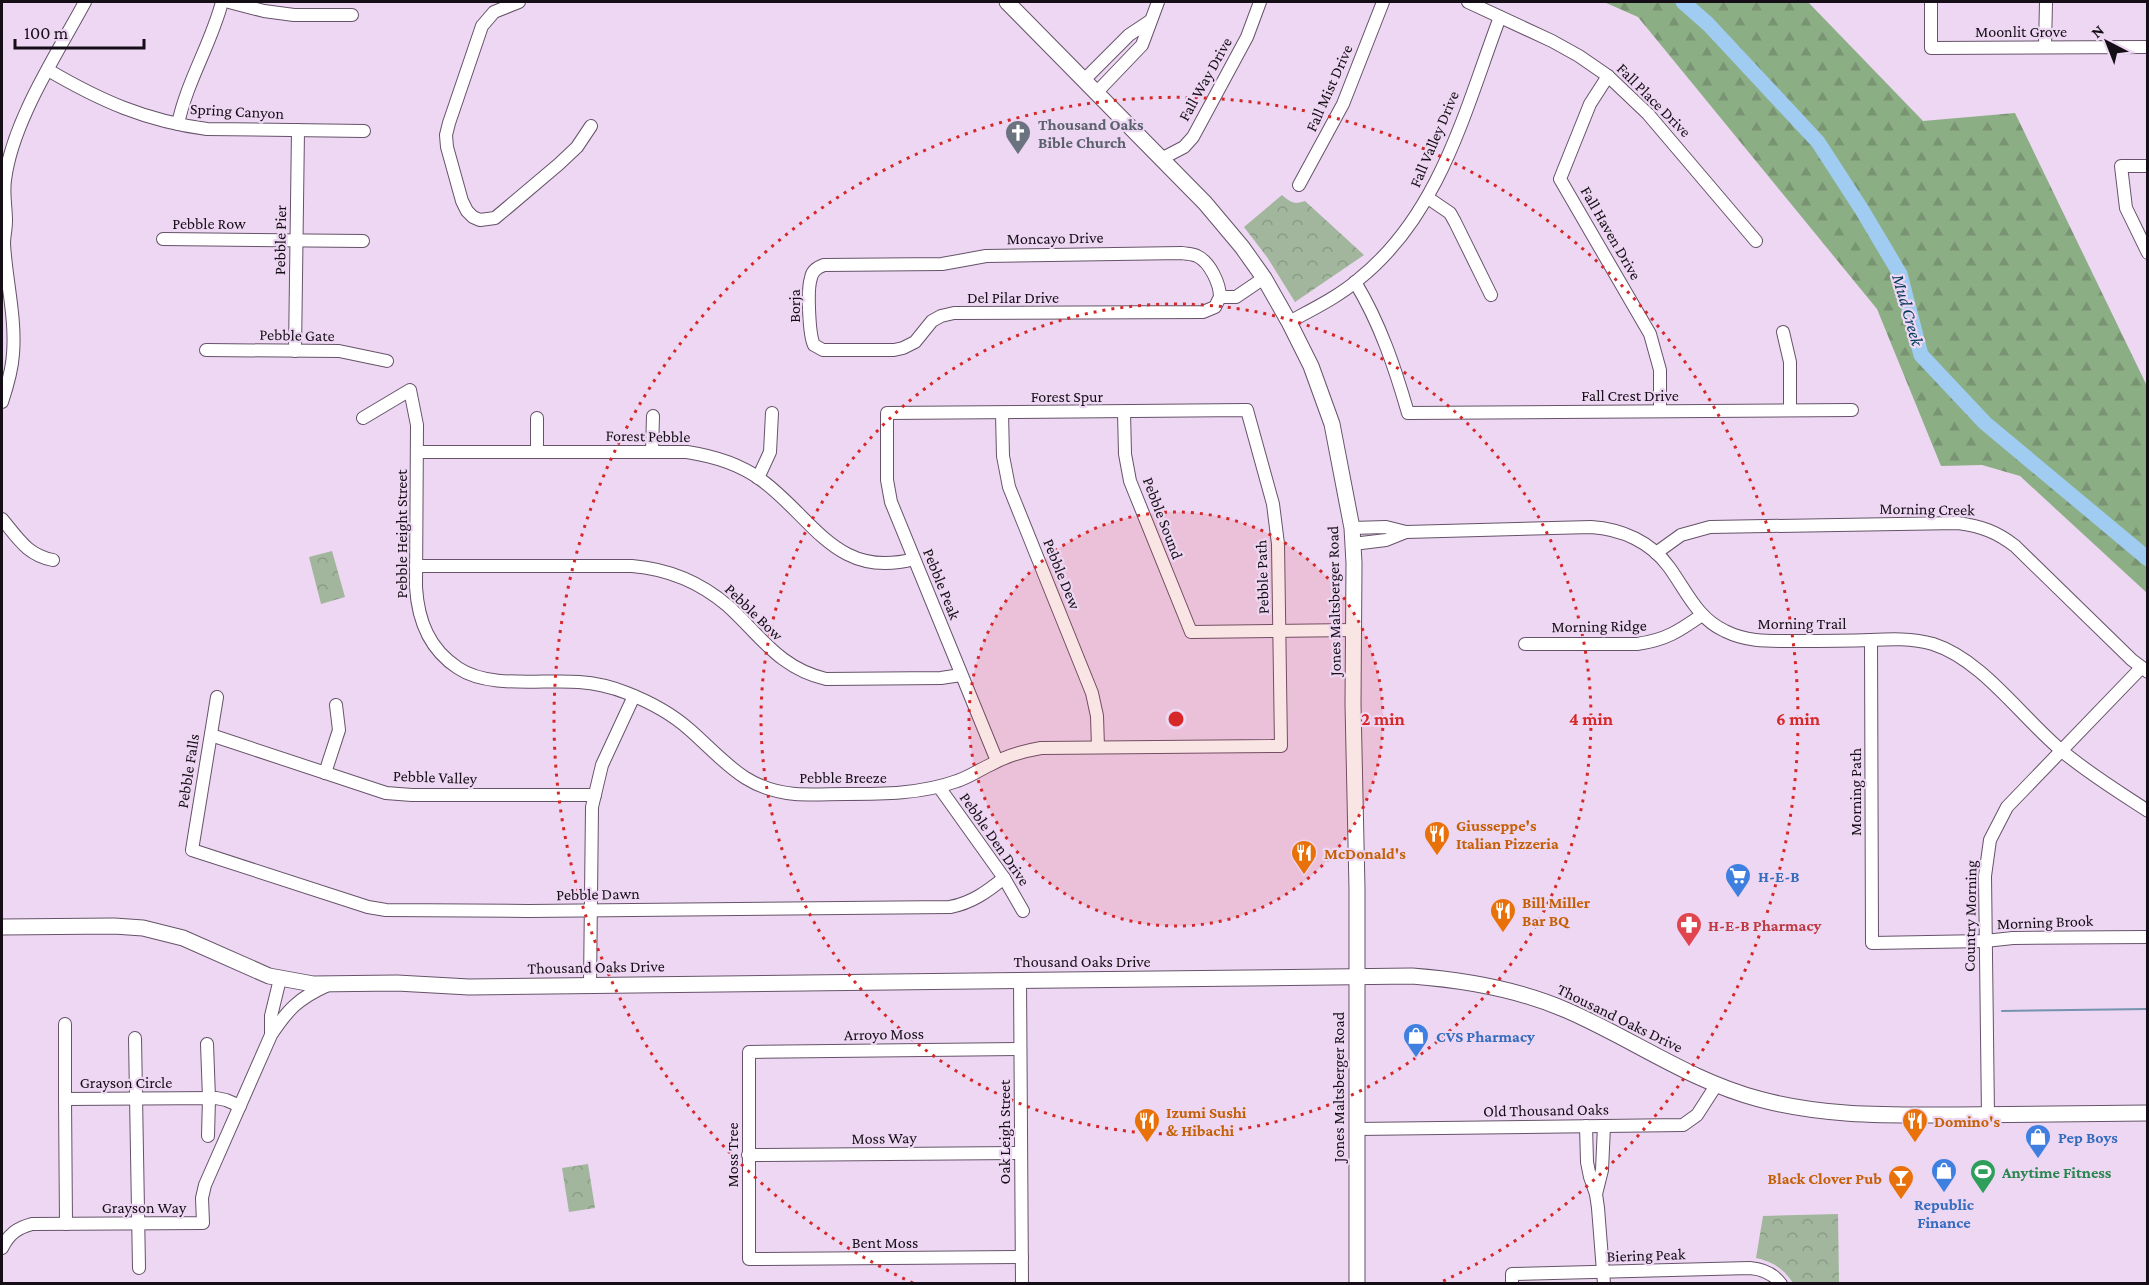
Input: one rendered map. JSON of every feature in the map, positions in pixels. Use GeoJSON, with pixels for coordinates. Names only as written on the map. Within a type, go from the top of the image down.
{"type":"FeatureCollection","features":[{"type":"Feature","properties":{"kind":"main road","name":"Jones Maltsberger Road"},"geometry":{"type":"LineString","coordinates":[[1007,2],[1219,219],[1264,278],[1289,322],[1311,366],[1332,424],[1353,544],[1357,1284]]}},
{"type":"Feature","properties":{"kind":"main road","name":"Thousand Oaks Drive"},"geometry":{"type":"LineString","coordinates":[[2,927],[143,928],[183,938],[239,964],[280,979],[313,984],[397,983],[469,987],[1412,976],[1497,988],[1546,1002],[1589,1020],[1648,1052],[1717,1084],[1759,1099],[1819,1112],[1860,1115],[2148,1113]]}},
{"type":"Feature","properties":{"kind":"street"},"geometry":{"type":"LineString","coordinates":[[2,402],[13,354],[12,319],[4,242],[5,181],[8,163],[18,131],[85,2]]}},
{"type":"Feature","properties":{"kind":"street"},"geometry":{"type":"LineString","coordinates":[[178,124],[188,90],[210,41],[222,2]]}},
{"type":"Feature","properties":{"kind":"street"},"geometry":{"type":"LineString","coordinates":[[229,2],[294,15],[351,15]]}},
{"type":"Feature","properties":{"kind":"street"},"geometry":{"type":"LineString","coordinates":[[519,2],[494,12],[482,26],[449,123],[447,147],[467,211],[480,220],[495,218],[559,164],[576,147],[591,126]]}},
{"type":"Feature","properties":{"kind":"street"},"geometry":{"type":"LineString","coordinates":[[1097,92],[1142,45],[1158,2]]}},
{"type":"Feature","properties":{"kind":"street","name":"Fall Way Drive"},"geometry":{"type":"LineString","coordinates":[[1161,159],[1184,147],[1192,137],[1247,37],[1260,2]]}},
{"type":"Feature","properties":{"kind":"street","name":"Fall Mist Drive"},"geometry":{"type":"LineString","coordinates":[[1299,185],[1343,104],[1383,2]]}},
{"type":"Feature","properties":{"kind":"street","name":"Fall Place Drive"},"geometry":{"type":"LineString","coordinates":[[1468,2],[1579,56],[1608,76],[1648,114],[1756,241]]}},
{"type":"Feature","properties":{"kind":"street","name":"Moonlit Grove"},"geometry":{"type":"LineString","coordinates":[[1931,2],[1931,48],[2148,47]]}},
{"type":"Feature","properties":{"kind":"street"},"geometry":{"type":"LineString","coordinates":[[2045,48],[2046,2]]}},
{"type":"Feature","properties":{"kind":"street","name":"Fall Valley Drive"},"geometry":{"type":"LineString","coordinates":[[1289,322],[1339,294],[1355,282],[1403,236],[1428,198],[1449,154],[1500,17]]}},
{"type":"Feature","properties":{"kind":"street"},"geometry":{"type":"LineString","coordinates":[[1084,80],[1129,35],[1150,21]]}},
{"type":"Feature","properties":{"kind":"street"},"geometry":{"type":"LineString","coordinates":[[1110,54],[1122,66]]}},
{"type":"Feature","properties":{"kind":"street","name":"Spring Canyon"},"geometry":{"type":"LineString","coordinates":[[48,70],[89,94],[119,107],[146,117],[178,124],[207,129],[364,131]]}},
{"type":"Feature","properties":{"kind":"street","name":"Fall Haven Drive"},"geometry":{"type":"LineString","coordinates":[[1608,76],[1590,104],[1560,179],[1650,334],[1660,370],[1660,411]]}},
{"type":"Feature","properties":{"kind":"street","name":"Pebble Pier"},"geometry":{"type":"LineString","coordinates":[[296,351],[298,130]]}},
{"type":"Feature","properties":{"kind":"street"},"geometry":{"type":"LineString","coordinates":[[2148,166],[2121,166],[2126,208],[2148,253]]}},
{"type":"Feature","properties":{"kind":"street"},"geometry":{"type":"LineString","coordinates":[[1428,198],[1450,213],[1491,295]]}},
{"type":"Feature","properties":{"kind":"street","name":"Pebble Row"},"geometry":{"type":"LineString","coordinates":[[164,239],[363,241]]}},
{"type":"Feature","properties":{"kind":"street","name":"Moncayo Drive"},"geometry":{"type":"LineString","coordinates":[[816,269],[824,265],[942,264],[986,256],[1182,254],[1199,256],[1220,289],[1220,297]]}},
{"type":"Feature","properties":{"kind":"street","name":"Borja"},"geometry":{"type":"LineString","coordinates":[[814,345],[810,333],[810,278],[816,269]]}},
{"type":"Feature","properties":{"kind":"street"},"geometry":{"type":"LineString","coordinates":[[1220,297],[1236,297],[1264,278]]}},
{"type":"Feature","properties":{"kind":"street","name":"Fall Crest Drive"},"geometry":{"type":"LineString","coordinates":[[1355,282],[1366,300],[1391,355],[1408,413],[1852,410]]}},
{"type":"Feature","properties":{"kind":"street","name":"Del Pilar Drive"},"geometry":{"type":"LineString","coordinates":[[814,345],[828,351],[894,350],[915,342],[932,321],[954,313],[1203,312],[1215,307],[1220,297]]}},
{"type":"Feature","properties":{"kind":"street"},"geometry":{"type":"LineString","coordinates":[[1783,332],[1790,362],[1790,410]]}},
{"type":"Feature","properties":{"kind":"street","name":"Pebble Gate"},"geometry":{"type":"LineString","coordinates":[[206,350],[347,352],[387,361]]}},
{"type":"Feature","properties":{"kind":"street","name":"Pebble Height Street"},"geometry":{"type":"LineString","coordinates":[[363,418],[410,390],[416,411],[417,605],[422,624],[439,650]]}},
{"type":"Feature","properties":{"kind":"street","name":"Forest Spur"},"geometry":{"type":"LineString","coordinates":[[887,413],[1247,410]]}},
{"type":"Feature","properties":{"kind":"street","name":"Pebble Path"},"geometry":{"type":"LineString","coordinates":[[1247,410],[1273,504],[1280,560],[1281,746]]}},
{"type":"Feature","properties":{"kind":"street","name":"Pebble Sound"},"geometry":{"type":"LineString","coordinates":[[1124,412],[1125,454],[1130,481],[1191,632],[1280,631]]}},
{"type":"Feature","properties":{"kind":"street"},"geometry":{"type":"LineString","coordinates":[[758,478],[770,452],[772,413]]}},
{"type":"Feature","properties":{"kind":"street","name":"Pebble Peak"},"geometry":{"type":"LineString","coordinates":[[887,413],[889,494],[997,761]]}},
{"type":"Feature","properties":{"kind":"street","name":"Pebble Dew"},"geometry":{"type":"LineString","coordinates":[[1002,413],[1003,456],[1009,487],[1092,693],[1097,716],[1098,747]]}},
{"type":"Feature","properties":{"kind":"street"},"geometry":{"type":"LineString","coordinates":[[652,452],[653,416]]}},
{"type":"Feature","properties":{"kind":"street"},"geometry":{"type":"LineString","coordinates":[[537,418],[537,452]]}},
{"type":"Feature","properties":{"kind":"street","name":"Forest Pebble"},"geometry":{"type":"LineString","coordinates":[[417,452],[687,452],[703,454],[734,464],[758,478],[775,491],[832,546],[846,555],[870,563],[883,564],[914,560]]}},
{"type":"Feature","properties":{"kind":"street"},"geometry":{"type":"LineString","coordinates":[[2,519],[26,548],[36,556],[53,560]]}},
{"type":"Feature","properties":{"kind":"street","name":"Morning Creek"},"geometry":{"type":"LineString","coordinates":[[1656,553],[1681,534],[1710,527],[1958,524],[1978,526],[2001,536],[2015,546],[2144,670]]}},
{"type":"Feature","properties":{"kind":"street","name":"Morning Trail"},"geometry":{"type":"LineString","coordinates":[[1352,528],[1386,527],[1406,532],[1601,528],[1630,536],[1656,553],[1670,568],[1692,604],[1712,624],[1728,633],[1752,640],[1900,639],[1921,641],[1956,654],[1980,672],[2061,750],[2148,811]]}},
{"type":"Feature","properties":{"kind":"street","name":"Morning Trail"},"geometry":{"type":"LineString","coordinates":[[1353,544],[1386,540],[1406,532]]}},
{"type":"Feature","properties":{"kind":"street","name":"Pebble Bow"},"geometry":{"type":"LineString","coordinates":[[416,566],[650,567],[681,576],[708,591],[727,606],[782,660],[813,676],[826,679],[849,679],[941,678],[961,675]]}},
{"type":"Feature","properties":{"kind":"street","name":"Morning Ridge"},"geometry":{"type":"LineString","coordinates":[[1525,644],[1654,642],[1677,633],[1702,615]]}},
{"type":"Feature","properties":{"kind":"street"},"geometry":{"type":"LineString","coordinates":[[1280,631],[1354,630]]}},
{"type":"Feature","properties":{"kind":"street","name":"Morning Path"},"geometry":{"type":"LineString","coordinates":[[1870,640],[1872,943]]}},
{"type":"Feature","properties":{"kind":"street","name":"Pebble Breeze"},"geometry":{"type":"LineString","coordinates":[[439,650],[459,669],[477,676],[495,680],[594,684],[634,696],[657,706],[674,717],[740,776],[774,790],[798,794],[896,794],[939,787],[958,781],[997,761],[1041,748],[1281,746]]}},
{"type":"Feature","properties":{"kind":"street","name":"Country Morning"},"geometry":{"type":"LineString","coordinates":[[1988,1115],[1985,864],[1995,828],[2007,807],[2061,750],[2144,670]]}},
{"type":"Feature","properties":{"kind":"street"},"geometry":{"type":"LineString","coordinates":[[590,985],[591,827],[595,795],[602,765],[634,696]]}},
{"type":"Feature","properties":{"kind":"street","name":"Pebble Falls"},"geometry":{"type":"LineString","coordinates":[[192,850],[217,697]]}},
{"type":"Feature","properties":{"kind":"street"},"geometry":{"type":"LineString","coordinates":[[325,773],[339,730],[336,705]]}},
{"type":"Feature","properties":{"kind":"street","name":"Pebble Valley"},"geometry":{"type":"LineString","coordinates":[[211,735],[386,793],[595,795]]}},
{"type":"Feature","properties":{"kind":"street","name":"Pebble Den Drive"},"geometry":{"type":"LineString","coordinates":[[939,787],[1004,878],[1023,910]]}},
{"type":"Feature","properties":{"kind":"street","name":"Pebble Dawn"},"geometry":{"type":"LineString","coordinates":[[192,850],[368,907],[386,910],[950,907],[970,902],[1004,878]]}},
{"type":"Feature","properties":{"kind":"street","name":"Morning Brook"},"geometry":{"type":"LineString","coordinates":[[1872,943],[1985,941],[2013,938],[2148,937]]}},
{"type":"Feature","properties":{"kind":"street","name":"Grayson Way"},"geometry":{"type":"LineString","coordinates":[[272,1035],[271,1016],[280,979]]}},
{"type":"Feature","properties":{"kind":"street","name":"Oak Leigh Street"},"geometry":{"type":"LineString","coordinates":[[1020,979],[1022,1284]]}},
{"type":"Feature","properties":{"kind":"street","name":"Grayson Way"},"geometry":{"type":"LineString","coordinates":[[2,1248],[13,1232],[32,1224],[202,1223],[202,1198],[205,1185],[272,1035],[285,1014],[296,1003],[307,994],[331,984]]}},
{"type":"Feature","properties":{"kind":"street"},"geometry":{"type":"LineString","coordinates":[[65,1024],[65,1099]]}},
{"type":"Feature","properties":{"kind":"street"},"geometry":{"type":"LineString","coordinates":[[135,1038],[139,1268]]}},
{"type":"Feature","properties":{"kind":"street"},"geometry":{"type":"LineString","coordinates":[[207,1044],[208,1136]]}},
{"type":"Feature","properties":{"kind":"street","name":"Arroyo Moss"},"geometry":{"type":"LineString","coordinates":[[749,1052],[1020,1049]]}},
{"type":"Feature","properties":{"kind":"street","name":"Moss Tree"},"geometry":{"type":"LineString","coordinates":[[749,1052],[749,1259]]}},
{"type":"Feature","properties":{"kind":"street","name":"Old Thousand Oaks"},"geometry":{"type":"LineString","coordinates":[[1356,1129],[1683,1125],[1697,1115],[1717,1084]]}},
{"type":"Feature","properties":{"kind":"street","name":"Grayson Circle"},"geometry":{"type":"LineString","coordinates":[[66,1224],[65,1099],[209,1098],[226,1100],[240,1106]]}},
{"type":"Feature","properties":{"kind":"street"},"geometry":{"type":"LineString","coordinates":[[1586,1126],[1587,1162],[1596,1194],[1604,1278]]}},
{"type":"Feature","properties":{"kind":"street"},"geometry":{"type":"LineString","coordinates":[[1596,1194],[1602,1170],[1604,1126]]}},
{"type":"Feature","properties":{"kind":"street","name":"Moss Way"},"geometry":{"type":"LineString","coordinates":[[748,1155],[1021,1153]]}},
{"type":"Feature","properties":{"kind":"street","name":"Bent Moss"},"geometry":{"type":"LineString","coordinates":[[749,1259],[1022,1257]]}},
{"type":"Feature","properties":{"kind":"street","name":"Biering Peak"},"geometry":{"type":"LineString","coordinates":[[1512,1279],[1604,1278],[1698,1270],[1761,1269],[1780,1282]]}},
{"type":"Feature","properties":{"kind":"street"},"geometry":{"type":"LineString","coordinates":[[1697,1284],[1698,1270]]}},
{"type":"Feature","properties":{"kind":"green space"},"geometry":{"type":"Polygon","coordinates":[[[1604,2],[1808,2],[1923,121],[2015,113],[2147,386],[2147,593],[2020,476],[1982,465],[1941,466],[1877,309],[1638,17],[1604,2]]]}},
{"type":"Feature","properties":{"kind":"green space"},"geometry":{"type":"Polygon","coordinates":[[[1282,195],[1292,202],[1305,201],[1364,255],[1295,302],[1267,257],[1244,227],[1282,195]]]}},
{"type":"Feature","properties":{"kind":"green space"},"geometry":{"type":"Polygon","coordinates":[[[332,551],[345,597],[321,604],[309,557],[332,551]]]}},
{"type":"Feature","properties":{"kind":"green space"},"geometry":{"type":"Polygon","coordinates":[[[588,1164],[595,1208],[569,1212],[562,1168],[588,1164]]]}},
{"type":"Feature","properties":{"kind":"green space"},"geometry":{"type":"Polygon","coordinates":[[[1838,1214],[1839,1283],[1793,1283],[1777,1266],[1756,1258],[1763,1216],[1838,1214]]]}},
{"type":"Feature","properties":{"kind":"waterway","name":"Mud Creek"},"geometry":{"type":"LineString","coordinates":[[1683,2],[1708,24],[1818,142],[1900,274],[1921,355],[1985,423],[2148,559]]}},
{"type":"Feature","properties":{"kind":"waterway"},"geometry":{"type":"LineString","coordinates":[[2002,1011],[2148,1009]]}},
{"type":"Feature","properties":{"kind":"place","name":"Thousand Oaks Bible Church"},"geometry":{"type":"Point","coordinates":[1018,156]}},
{"type":"Feature","properties":{"kind":"place","name":"Giusseppe's Italian Pizzeria"},"geometry":{"type":"Point","coordinates":[1437,857]}},
{"type":"Feature","properties":{"kind":"place","name":"McDonald's"},"geometry":{"type":"Point","coordinates":[1304,876]}},
{"type":"Feature","properties":{"kind":"place","name":"H-E-B"},"geometry":{"type":"Point","coordinates":[1738,899]}},
{"type":"Feature","properties":{"kind":"place","name":"Bill Miller Bar BQ"},"geometry":{"type":"Point","coordinates":[1503,934]}},
{"type":"Feature","properties":{"kind":"place","name":"H-E-B Pharmacy"},"geometry":{"type":"Point","coordinates":[1689,948]}},
{"type":"Feature","properties":{"kind":"place","name":"CVS Pharmacy"},"geometry":{"type":"Point","coordinates":[1416,1059]}},
{"type":"Feature","properties":{"kind":"place","name":"Izumi Sushi & Hibachi"},"geometry":{"type":"Point","coordinates":[1147,1144]}},
{"type":"Feature","properties":{"kind":"place","name":"Domino's"},"geometry":{"type":"Point","coordinates":[1915,1144]}},
{"type":"Feature","properties":{"kind":"place","name":"Pep Boys"},"geometry":{"type":"Point","coordinates":[2038,1160]}},
{"type":"Feature","properties":{"kind":"place","name":"Republic Finance"},"geometry":{"type":"Point","coordinates":[1944,1194]}},
{"type":"Feature","properties":{"kind":"place","name":"Anytime Fitness"},"geometry":{"type":"Point","coordinates":[1983,1195]}},
{"type":"Feature","properties":{"kind":"place","name":"Black Clover Pub"},"geometry":{"type":"Point","coordinates":[1901,1201]}}]}
